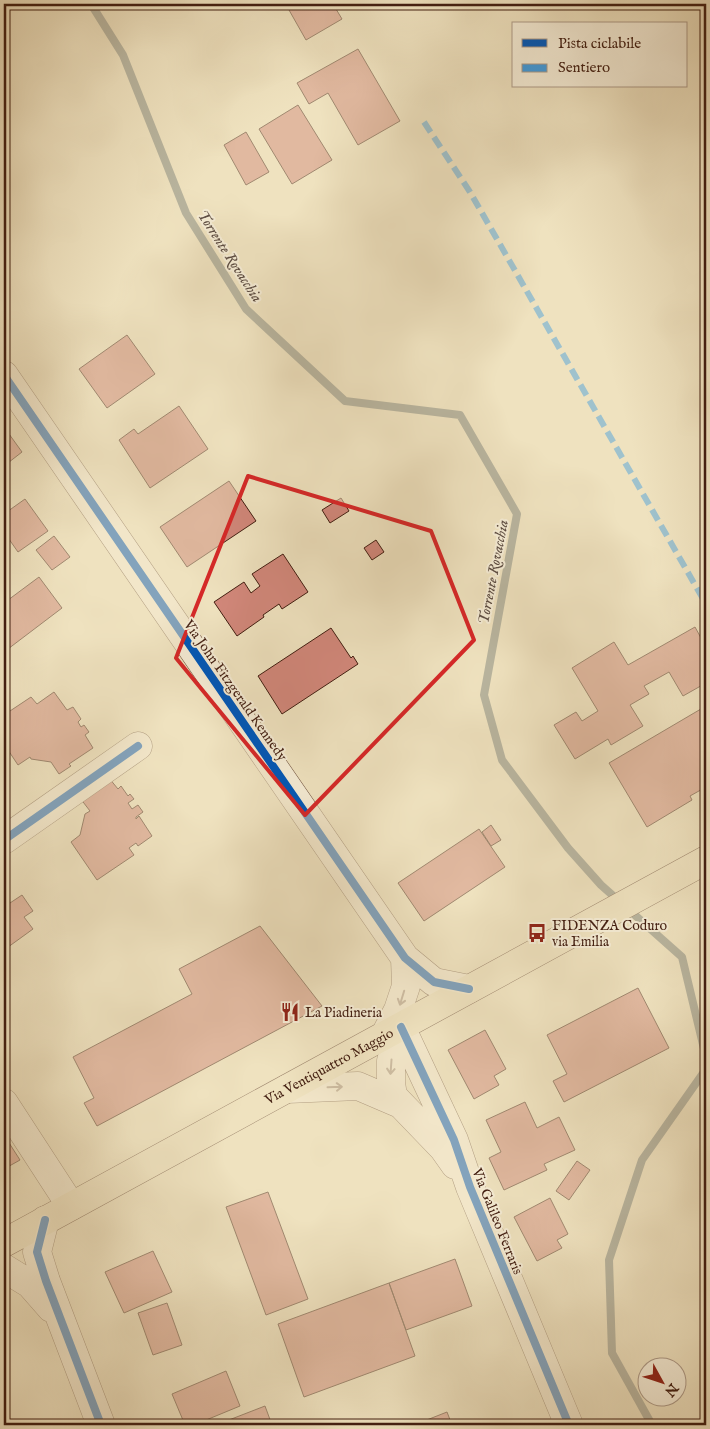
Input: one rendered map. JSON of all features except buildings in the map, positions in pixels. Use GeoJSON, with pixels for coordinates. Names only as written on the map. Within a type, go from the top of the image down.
{"type":"FeatureCollection","features":[{"type":"Feature","properties":{"kind":"main road","name":"Via Ventiquattro Maggio"},"geometry":{"type":"LineString","coordinates":[[4,1243],[706,860]]}},
{"type":"Feature","properties":{"kind":"street","name":"Via John Fitzgerald Kennedy"},"geometry":{"type":"LineString","coordinates":[[4,376],[405,958],[434,982],[470,990]]}},
{"type":"Feature","properties":{"kind":"street"},"geometry":{"type":"LineString","coordinates":[[4,840],[138,746]]}},
{"type":"Feature","properties":{"kind":"street"},"geometry":{"type":"LineString","coordinates":[[393,1031],[406,986],[405,958]]}},
{"type":"Feature","properties":{"kind":"street","name":"Via Galileo Ferraris"},"geometry":{"type":"LineString","coordinates":[[393,1031],[390,1083],[393,1096],[443,1148],[470,1187]]}},
{"type":"Feature","properties":{"kind":"street","name":"Via Galileo Ferraris"},"geometry":{"type":"LineString","coordinates":[[393,1031],[454,1140],[470,1187],[569,1425]]}},
{"type":"Feature","properties":{"kind":"street","name":"Via Galileo Ferraris"},"geometry":{"type":"LineString","coordinates":[[287,1089],[358,1086],[400,1104]]}},
{"type":"Feature","properties":{"kind":"street"},"geometry":{"type":"LineString","coordinates":[[4,1103],[71,1206]]}},
{"type":"Feature","properties":{"kind":"street"},"geometry":{"type":"LineString","coordinates":[[45,1220],[37,1252],[101,1425]]}},
{"type":"Feature","properties":{"kind":"street"},"geometry":{"type":"LineString","coordinates":[[4,1268],[30,1284],[60,1318]]}},
{"type":"Feature","properties":{"kind":"highlighted area"},"geometry":{"type":"Polygon","coordinates":[[[248,476],[431,531],[474,640],[305,815],[176,658],[248,476]]]}},
{"type":"Feature","properties":{"kind":"waterway","name":"Torrente Rovacchia"},"geometry":{"type":"LineString","coordinates":[[91,4],[123,55],[186,213],[246,309],[345,401],[460,415],[517,514],[484,695],[502,760],[568,848],[601,885],[682,957],[706,1057]]}},
{"type":"Feature","properties":{"kind":"waterway","name":"Torrente Rovacchia"},"geometry":{"type":"LineString","coordinates":[[652,1425],[612,1353],[609,1260],[642,1160],[706,1069]]}},
{"type":"Feature","properties":{"kind":"marked path"},"geometry":{"type":"LineString","coordinates":[[424,122],[470,192],[706,604]]}},
{"type":"Feature","properties":{"kind":"cycle path"},"geometry":{"type":"LineString","coordinates":[[4,375],[405,958],[434,982],[469,989]]}},
{"type":"Feature","properties":{"kind":"cycle path"},"geometry":{"type":"LineString","coordinates":[[4,840],[138,746]]}},
{"type":"Feature","properties":{"kind":"cycle path"},"geometry":{"type":"LineString","coordinates":[[401,1027],[454,1140],[470,1187],[569,1425]]}},
{"type":"Feature","properties":{"kind":"cycle path"},"geometry":{"type":"LineString","coordinates":[[45,1220],[37,1252],[46,1281],[101,1425]]}},
{"type":"Feature","properties":{"kind":"place","name":"FIDENZA Coduro via Emilia"},"geometry":{"type":"Point","coordinates":[537,933]}},
{"type":"Feature","properties":{"kind":"place","name":"La Piadineria"},"geometry":{"type":"Point","coordinates":[290,1012]}}]}
